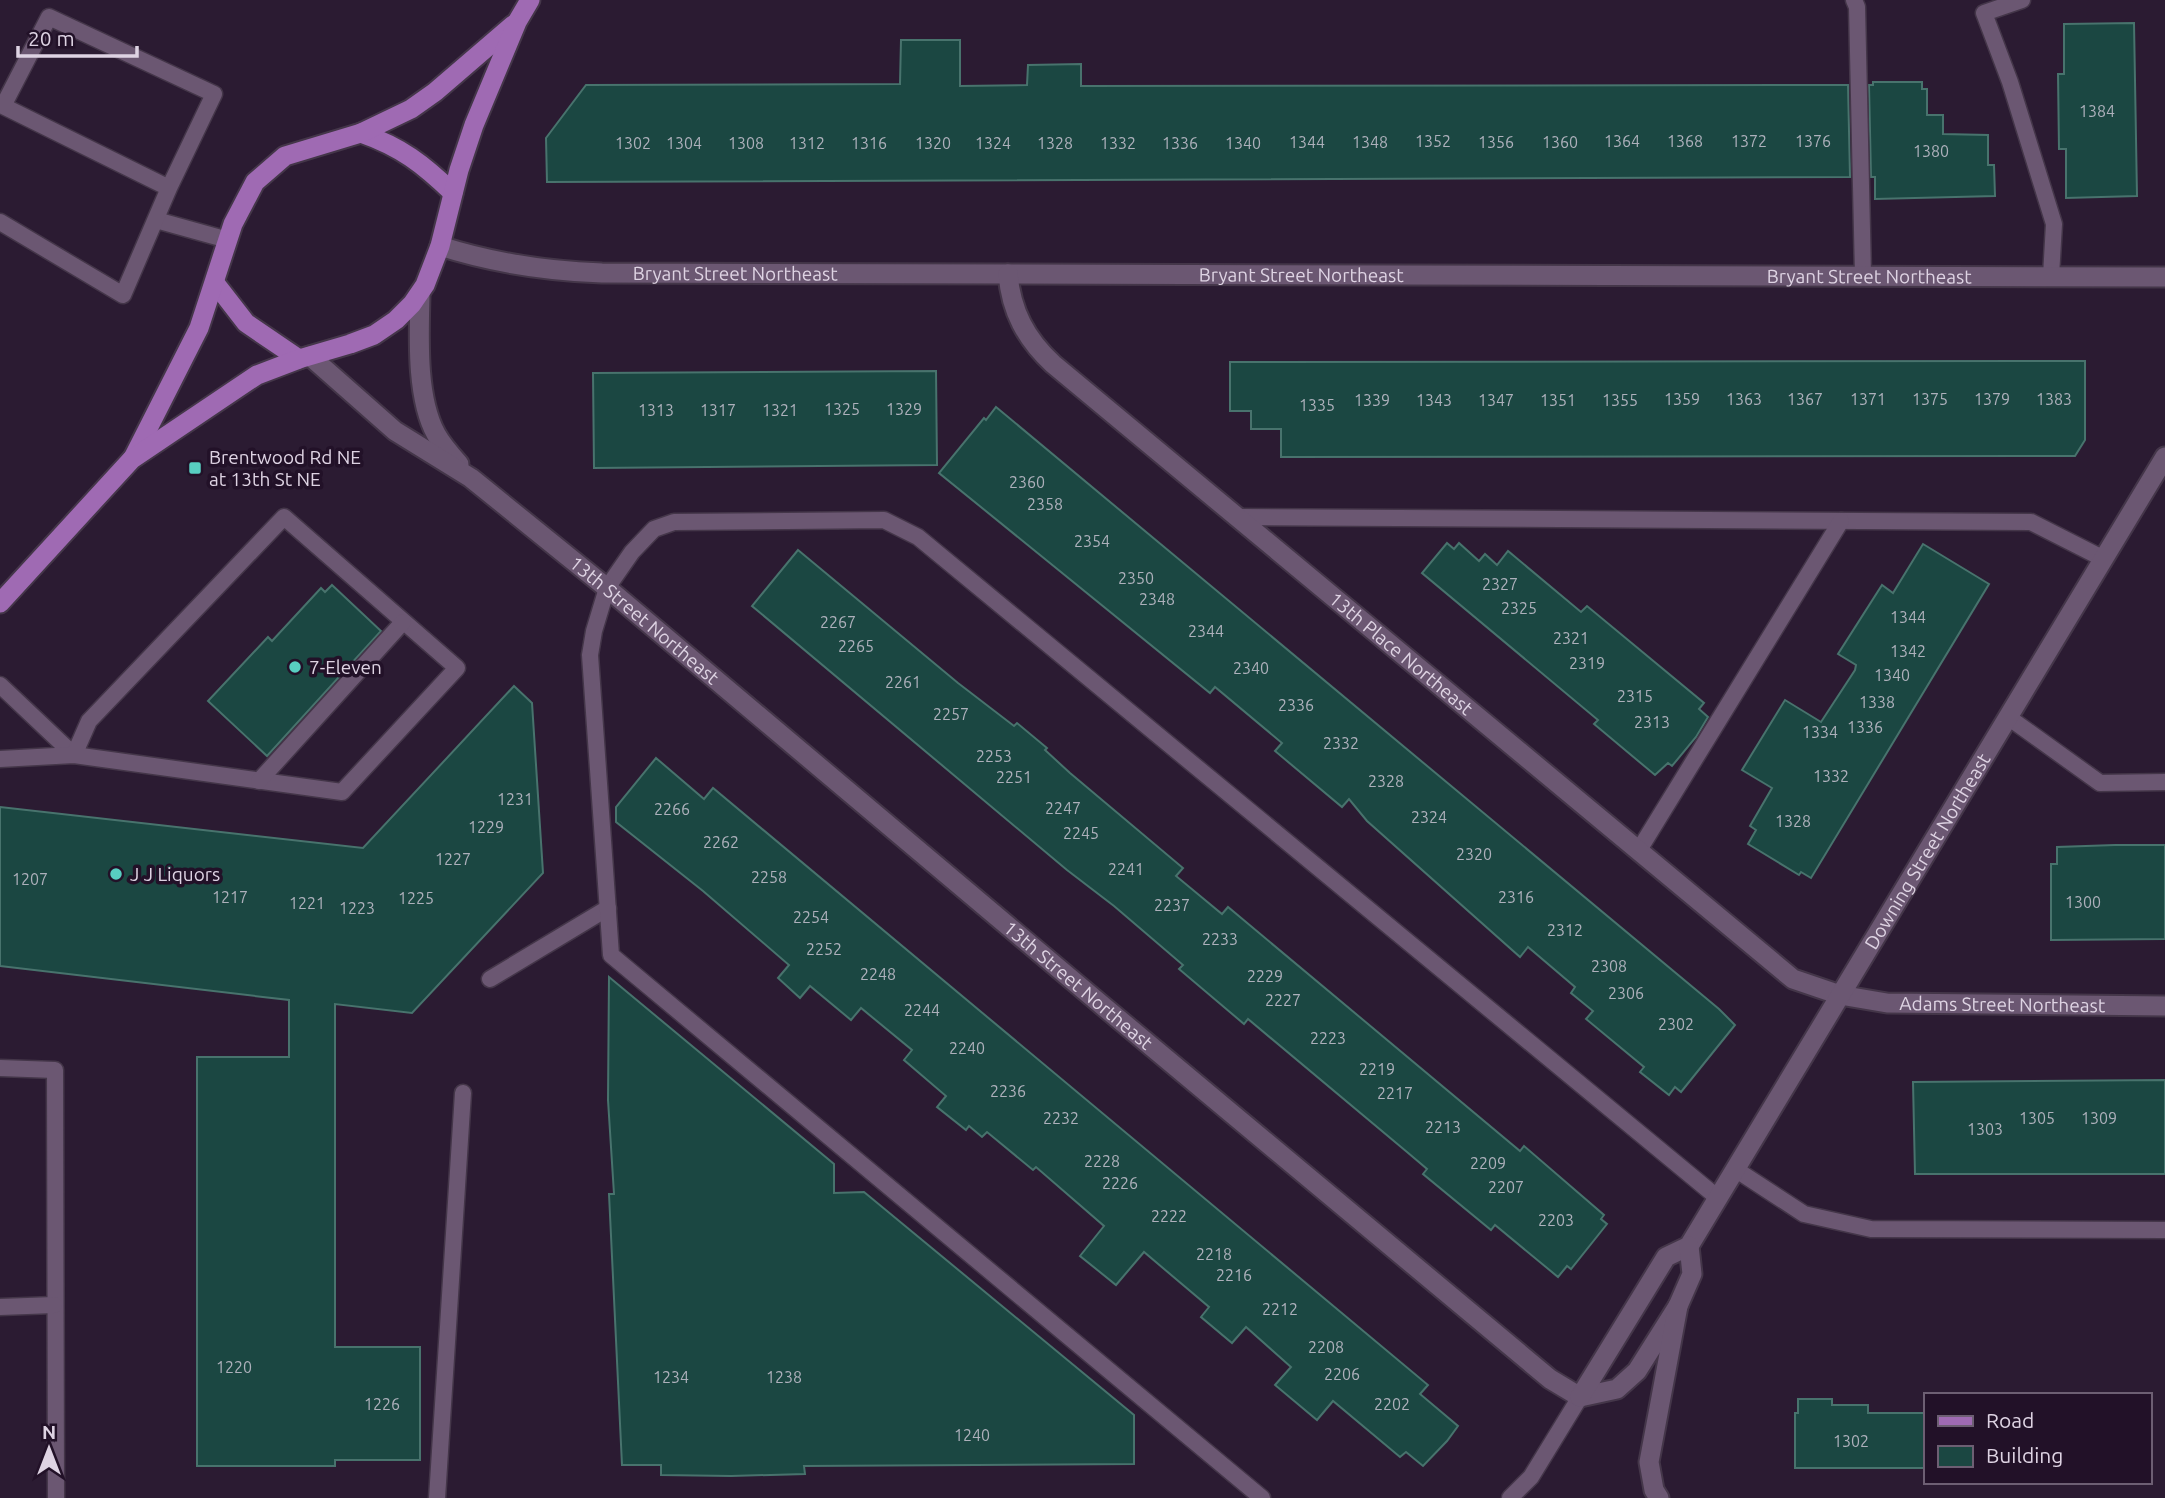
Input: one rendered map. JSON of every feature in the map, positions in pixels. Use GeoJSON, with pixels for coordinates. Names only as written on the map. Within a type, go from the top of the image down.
{"type":"FeatureCollection","features":[{"type":"Feature","properties":{"kind":"main road"},"geometry":{"type":"LineString","coordinates":[[0,603],[132,459],[239,386],[270,369],[374,335],[396,320],[420,295],[440,246],[470,137],[517,23],[530,0]]}},
{"type":"Feature","properties":{"kind":"main road"},"geometry":{"type":"LineString","coordinates":[[132,459],[199,328],[228,240],[255,182],[274,163],[298,150],[361,133],[411,109],[517,23]]}},
{"type":"Feature","properties":{"kind":"main road"},"geometry":{"type":"LineString","coordinates":[[361,133],[408,154],[453,193]]}},
{"type":"Feature","properties":{"kind":"main road"},"geometry":{"type":"LineString","coordinates":[[215,283],[246,323],[304,357]]}},
{"type":"Feature","properties":{"kind":"street","name":"Bryant Street Northeast"},"geometry":{"type":"LineString","coordinates":[[440,246],[496,261],[585,273],[2165,277]]}},
{"type":"Feature","properties":{"kind":"street","name":"13th Place Northeast"},"geometry":{"type":"LineString","coordinates":[[1008,274],[1010,295],[1019,319],[1042,354],[1793,979],[1840,995]]}},
{"type":"Feature","properties":{"kind":"street","name":"13th Street Northeast"},"geometry":{"type":"LineString","coordinates":[[420,295],[421,373],[428,413],[441,443],[471,478]]}},
{"type":"Feature","properties":{"kind":"street","name":"13th Street Northeast"},"geometry":{"type":"LineString","coordinates":[[304,357],[395,430],[471,478],[607,588],[1541,1372],[1580,1397]]}},
{"type":"Feature","properties":{"kind":"street","name":"Downing Street Northeast"},"geometry":{"type":"LineString","coordinates":[[1580,1397],[1667,1257],[1689,1246],[2165,457]]}},
{"type":"Feature","properties":{"kind":"street","name":"Adams Street Northeast"},"geometry":{"type":"LineString","coordinates":[[1840,995],[1887,1003],[2165,1006]]}},
{"type":"Feature","properties":{"kind":"street"},"geometry":{"type":"LineString","coordinates":[[1580,1397],[1617,1389],[1637,1371],[1678,1306],[1692,1274],[1689,1246]]}},
{"type":"Feature","properties":{"kind":"street"},"geometry":{"type":"LineString","coordinates":[[1659,1498],[1654,1489],[1649,1462],[1678,1306]]}},
{"type":"Feature","properties":{"kind":"lane"},"geometry":{"type":"LineString","coordinates":[[1854,0],[1857,7],[1863,275]]}},
{"type":"Feature","properties":{"kind":"lane"},"geometry":{"type":"LineString","coordinates":[[2022,0],[1984,13],[2010,82],[2054,224],[2051,276]]}},
{"type":"Feature","properties":{"kind":"lane"},"geometry":{"type":"LineString","coordinates":[[0,222],[123,295],[169,188],[214,94],[49,17],[2,106],[169,188]]}},
{"type":"Feature","properties":{"kind":"lane"},"geometry":{"type":"LineString","coordinates":[[156,220],[228,240]]}},
{"type":"Feature","properties":{"kind":"lane"},"geometry":{"type":"LineString","coordinates":[[0,759],[74,755],[342,792],[457,668],[284,517],[89,721],[74,755]]}},
{"type":"Feature","properties":{"kind":"lane"},"geometry":{"type":"LineString","coordinates":[[1237,517],[2031,522],[2104,559]]}},
{"type":"Feature","properties":{"kind":"lane"},"geometry":{"type":"LineString","coordinates":[[1262,1498],[611,955],[590,656],[594,631],[607,588],[632,552],[654,529],[674,522],[884,520],[918,537],[1718,1198]]}},
{"type":"Feature","properties":{"kind":"lane"},"geometry":{"type":"LineString","coordinates":[[1639,850],[1841,521]]}},
{"type":"Feature","properties":{"kind":"lane"},"geometry":{"type":"LineString","coordinates":[[259,781],[403,622]]}},
{"type":"Feature","properties":{"kind":"lane"},"geometry":{"type":"LineString","coordinates":[[0,685],[74,755]]}},
{"type":"Feature","properties":{"kind":"lane"},"geometry":{"type":"LineString","coordinates":[[2008,717],[2100,783],[2165,782]]}},
{"type":"Feature","properties":{"kind":"lane"},"geometry":{"type":"LineString","coordinates":[[490,979],[608,908]]}},
{"type":"Feature","properties":{"kind":"lane"},"geometry":{"type":"LineString","coordinates":[[0,1068],[55,1069],[56,1498]]}},
{"type":"Feature","properties":{"kind":"lane"},"geometry":{"type":"LineString","coordinates":[[437,1498],[463,1093]]}},
{"type":"Feature","properties":{"kind":"lane"},"geometry":{"type":"LineString","coordinates":[[1735,1169],[1804,1214],[1871,1229],[2165,1230]]}},
{"type":"Feature","properties":{"kind":"lane"},"geometry":{"type":"LineString","coordinates":[[0,1307],[54,1305]]}},
{"type":"Feature","properties":{"kind":"lane"},"geometry":{"type":"LineString","coordinates":[[1510,1498],[1531,1477],[1580,1397]]}},
{"type":"Feature","properties":{"kind":"building"},"geometry":{"type":"Polygon","coordinates":[[[2134,23],[2137,196],[2066,198],[2066,149],[2059,149],[2058,74],[2064,74],[2064,24],[2134,23]]]}},
{"type":"Feature","properties":{"kind":"building"},"geometry":{"type":"Polygon","coordinates":[[[901,40],[960,40],[960,86],[1027,85],[1028,65],[1081,64],[1081,86],[1848,85],[1850,177],[547,182],[546,138],[586,85],[900,84],[901,40]]]}},
{"type":"Feature","properties":{"kind":"building"},"geometry":{"type":"Polygon","coordinates":[[[1873,82],[1922,82],[1922,89],[1927,89],[1927,115],[1943,115],[1943,134],[1988,135],[1988,165],[1994,165],[1995,196],[1875,199],[1875,177],[1871,177],[1869,85],[1873,85],[1873,82]]]}},
{"type":"Feature","properties":{"kind":"building"},"geometry":{"type":"Polygon","coordinates":[[[2085,361],[2085,440],[2075,456],[1281,457],[1281,429],[1251,429],[1251,411],[1230,411],[1230,362],[2085,361]]]}},
{"type":"Feature","properties":{"kind":"building"},"geometry":{"type":"Polygon","coordinates":[[[936,371],[937,465],[594,468],[593,373],[936,371]]]}},
{"type":"Feature","properties":{"kind":"building"},"geometry":{"type":"Polygon","coordinates":[[[996,407],[1735,1025],[1681,1092],[1675,1087],[1669,1095],[1640,1072],[1644,1067],[1586,1019],[1593,1011],[1571,993],[1575,987],[1528,947],[1520,957],[1367,821],[1349,799],[1342,807],[1275,751],[1282,743],[1215,687],[1210,693],[939,473],[996,407]]]}},
{"type":"Feature","properties":{"kind":"building"},"geometry":{"type":"Polygon","coordinates":[[[1447,543],[1454,549],[1459,543],[1479,561],[1485,554],[1497,565],[1508,551],[1581,612],[1587,606],[1704,703],[1699,709],[1708,717],[1696,737],[1672,766],[1668,763],[1655,775],[1594,724],[1598,720],[1422,573],[1447,543]]]}},
{"type":"Feature","properties":{"kind":"building"},"geometry":{"type":"Polygon","coordinates":[[[1923,544],[1989,584],[1811,878],[1801,872],[1799,875],[1748,844],[1756,830],[1750,826],[1772,788],[1742,770],[1785,700],[1821,722],[1855,670],[1856,665],[1838,654],[1882,585],[1893,593],[1923,544]]]}},
{"type":"Feature","properties":{"kind":"building"},"geometry":{"type":"Polygon","coordinates":[[[798,550],[958,683],[1014,726],[1017,723],[1047,748],[1045,750],[1070,773],[1183,868],[1176,876],[1222,914],[1228,907],[1520,1151],[1524,1146],[1604,1215],[1601,1219],[1607,1224],[1571,1269],[1567,1266],[1558,1277],[1495,1225],[1491,1230],[1423,1174],[1427,1169],[1407,1152],[1248,1019],[1244,1024],[1179,969],[1183,965],[1114,906],[1067,870],[752,606],[798,550]]]}},
{"type":"Feature","properties":{"kind":"building","name":"7-Eleven"},"geometry":{"type":"Polygon","coordinates":[[[332,585],[381,631],[267,756],[208,701],[268,637],[272,641],[321,588],[325,592],[332,585]]]}},
{"type":"Feature","properties":{"kind":"building"},"geometry":{"type":"Polygon","coordinates":[[[514,686],[532,703],[543,873],[412,1013],[335,1004],[335,1347],[420,1347],[420,1460],[335,1460],[335,1466],[197,1466],[197,1057],[289,1057],[289,1000],[0,966],[0,807],[363,848],[514,686]]]}},
{"type":"Feature","properties":{"kind":"building"},"geometry":{"type":"Polygon","coordinates":[[[656,758],[704,799],[713,788],[1428,1385],[1420,1394],[1458,1426],[1447,1441],[1423,1466],[1406,1452],[1400,1457],[1333,1401],[1317,1420],[1275,1385],[1291,1367],[1246,1327],[1232,1343],[1201,1317],[1209,1307],[1144,1252],[1116,1285],[1080,1256],[1104,1226],[1036,1167],[1033,1170],[987,1132],[982,1137],[969,1126],[966,1130],[937,1107],[946,1096],[904,1060],[912,1050],[861,1008],[851,1020],[810,986],[800,998],[778,978],[789,965],[703,891],[616,822],[616,807],[656,758]]]}},
{"type":"Feature","properties":{"kind":"building"},"geometry":{"type":"Polygon","coordinates":[[[2165,845],[2165,939],[2051,940],[2051,864],[2057,864],[2057,847],[2165,845]]]}},
{"type":"Feature","properties":{"kind":"building"},"geometry":{"type":"Polygon","coordinates":[[[609,977],[834,1164],[834,1193],[864,1192],[1134,1415],[1134,1464],[804,1466],[805,1474],[731,1476],[661,1475],[661,1465],[622,1465],[609,1194],[614,1194],[608,1100],[609,977]]]}},
{"type":"Feature","properties":{"kind":"building"},"geometry":{"type":"Polygon","coordinates":[[[2165,1080],[2165,1174],[1915,1174],[1913,1082],[2165,1080]]]}},
{"type":"Feature","properties":{"kind":"building"},"geometry":{"type":"Polygon","coordinates":[[[1798,1399],[1832,1399],[1832,1405],[1868,1405],[1868,1413],[1924,1413],[1924,1468],[1795,1468],[1795,1413],[1798,1413],[1798,1399]]]}},
{"type":"Feature","properties":{"kind":"place","name":"Brentwood Rd NE at 13th St NE"},"geometry":{"type":"Point","coordinates":[195,468]}},
{"type":"Feature","properties":{"kind":"place","name":"7-Eleven"},"geometry":{"type":"Point","coordinates":[295,667]}},
{"type":"Feature","properties":{"kind":"place","name":"J J Liquors"},"geometry":{"type":"Point","coordinates":[116,874]}}]}
